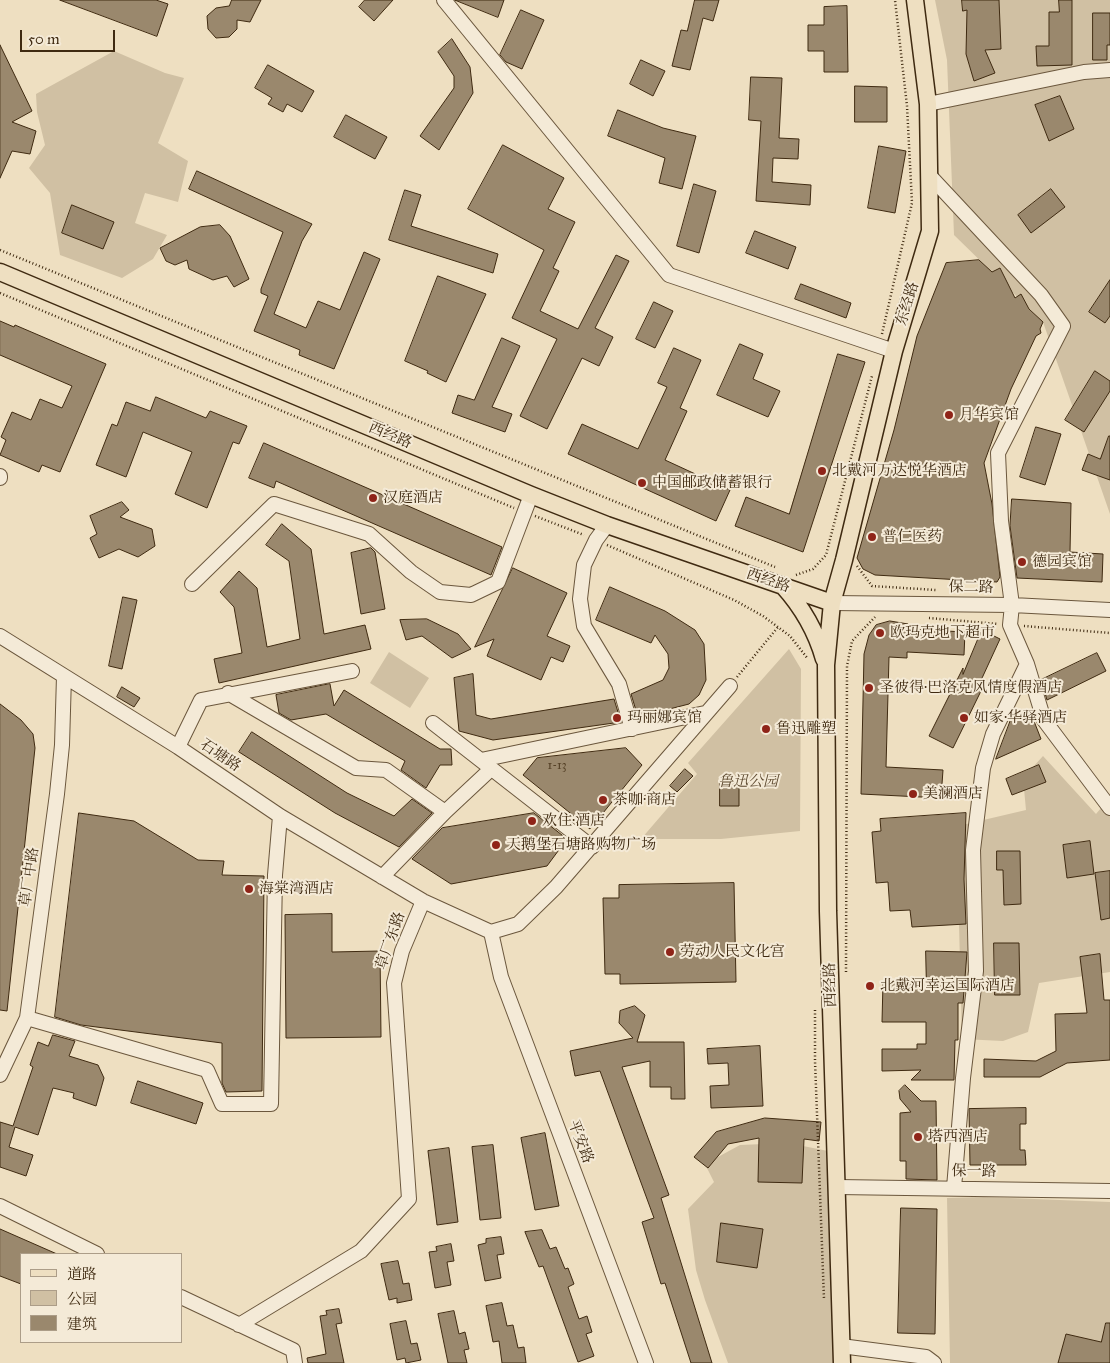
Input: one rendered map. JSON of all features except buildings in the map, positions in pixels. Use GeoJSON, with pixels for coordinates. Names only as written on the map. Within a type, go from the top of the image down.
{"type":"FeatureCollection","features":[{"type":"Feature","properties":{"kind":"main road","name":"东经路"},"geometry":{"type":"LineString","coordinates":[[832,603],[844,560],[887,349],[930,231],[928,104],[915,0]]}},
{"type":"Feature","properties":{"kind":"main road","name":"西经路"},"geometry":{"type":"LineString","coordinates":[[0,272],[531,495],[607,525],[788,580],[832,603],[820,665],[838,1187],[842,1363]]}},
{"type":"Feature","properties":{"kind":"main road"},"geometry":{"type":"LineString","coordinates":[[788,580],[819,640],[820,665]]}},
{"type":"Feature","properties":{"kind":"street"},"geometry":{"type":"LineString","coordinates":[[444,0],[669,274],[887,349]]}},
{"type":"Feature","properties":{"kind":"street"},"geometry":{"type":"LineString","coordinates":[[928,104],[1084,72],[1110,70]]}},
{"type":"Feature","properties":{"kind":"street"},"geometry":{"type":"LineString","coordinates":[[929,175],[1042,295],[1063,326],[998,452],[1001,521],[1012,605],[1010,625],[1027,664],[1044,720],[1110,808]]}},
{"type":"Feature","properties":{"kind":"street"},"geometry":{"type":"LineString","coordinates":[[192,584],[274,504],[369,534],[411,572],[440,592],[471,595],[498,582],[531,495]]}},
{"type":"Feature","properties":{"kind":"street"},"geometry":{"type":"LineString","coordinates":[[607,525],[596,540],[584,565],[580,599],[584,626],[619,684],[632,729]]}},
{"type":"Feature","properties":{"kind":"street","name":"保二路"},"geometry":{"type":"LineString","coordinates":[[832,603],[1012,605],[1110,610]]}},
{"type":"Feature","properties":{"kind":"street","name":"石塘路"},"geometry":{"type":"LineString","coordinates":[[0,636],[178,747],[280,816],[423,901]]}},
{"type":"Feature","properties":{"kind":"street"},"geometry":{"type":"LineString","coordinates":[[954,1188],[963,1078],[976,970],[973,850],[983,768],[993,734],[1027,664]]}},
{"type":"Feature","properties":{"kind":"street"},"geometry":{"type":"LineString","coordinates":[[178,747],[201,700],[228,693],[352,672]]}},
{"type":"Feature","properties":{"kind":"street","name":"草厂中路"},"geometry":{"type":"LineString","coordinates":[[0,1075],[27,1018],[57,794],[62,745],[64,676]]}},
{"type":"Feature","properties":{"kind":"street"},"geometry":{"type":"LineString","coordinates":[[490,932],[518,924],[556,887],[730,686]]}},
{"type":"Feature","properties":{"kind":"street"},"geometry":{"type":"LineString","coordinates":[[228,693],[356,768],[386,770],[445,812]]}},
{"type":"Feature","properties":{"kind":"street"},"geometry":{"type":"LineString","coordinates":[[382,877],[445,812],[486,764],[705,713]]}},
{"type":"Feature","properties":{"kind":"street"},"geometry":{"type":"LineString","coordinates":[[433,723],[592,847]]}},
{"type":"Feature","properties":{"kind":"street"},"geometry":{"type":"LineString","coordinates":[[27,1018],[207,1070],[222,1104],[271,1104],[275,875],[280,816]]}},
{"type":"Feature","properties":{"kind":"street","name":"草厂东路"},"geometry":{"type":"LineString","coordinates":[[238,1325],[361,1251],[409,1199],[394,983],[402,951],[423,901],[490,932]]}},
{"type":"Feature","properties":{"kind":"street","name":"平安路"},"geometry":{"type":"LineString","coordinates":[[490,932],[501,977],[646,1363]]}},
{"type":"Feature","properties":{"kind":"street","name":"保一路"},"geometry":{"type":"LineString","coordinates":[[838,1187],[1110,1191]]}},
{"type":"Feature","properties":{"kind":"street"},"geometry":{"type":"LineString","coordinates":[[0,1206],[95,1253]]}},
{"type":"Feature","properties":{"kind":"street"},"geometry":{"type":"LineString","coordinates":[[182,1297],[293,1350],[295,1363]]}},
{"type":"Feature","properties":{"kind":"street"},"geometry":{"type":"LineString","coordinates":[[841,1346],[926,1357],[934,1363]]}},
{"type":"Feature","properties":{"kind":"path"},"geometry":{"type":"LineString","coordinates":[[887,349],[912,203],[907,106],[895,0]]}},
{"type":"Feature","properties":{"kind":"path"},"geometry":{"type":"LineString","coordinates":[[0,250],[779,568]]}},
{"type":"Feature","properties":{"kind":"path"},"geometry":{"type":"LineString","coordinates":[[0,294],[524,512],[596,540],[734,600],[790,636],[820,665]]}},
{"type":"Feature","properties":{"kind":"path"},"geometry":{"type":"LineString","coordinates":[[788,580],[814,568],[826,556],[872,375]]}},
{"type":"Feature","properties":{"kind":"path"},"geometry":{"type":"LineString","coordinates":[[846,981],[847,666],[852,641],[878,614]]}},
{"type":"Feature","properties":{"kind":"path"},"geometry":{"type":"LineString","coordinates":[[925,618],[1110,633]]}},
{"type":"Feature","properties":{"kind":"path"},"geometry":{"type":"LineString","coordinates":[[730,686],[778,627]]}},
{"type":"Feature","properties":{"kind":"path"},"geometry":{"type":"LineString","coordinates":[[815,1002],[815,1061],[824,1304]]}},
{"type":"Feature","properties":{"kind":"green space"},"geometry":{"type":"Polygon","coordinates":[[[935,0],[1110,0],[1110,514],[1043,322],[954,235],[947,60],[935,0]]]}},
{"type":"Feature","properties":{"kind":"green space"},"geometry":{"type":"Polygon","coordinates":[[[114,51],[165,73],[184,78],[158,143],[188,161],[178,202],[145,193],[135,223],[167,235],[153,259],[122,278],[60,255],[50,193],[29,168],[45,145],[37,112],[36,94],[114,51]]]}},
{"type":"Feature","properties":{"kind":"green space","name":"鲁迅公园"},"geometry":{"type":"Polygon","coordinates":[[[789,649],[801,669],[800,831],[721,839],[641,839],[697,774],[688,763],[789,649]]]}},
{"type":"Feature","properties":{"kind":"green space"},"geometry":{"type":"Polygon","coordinates":[[[389,652],[429,678],[410,708],[370,683],[389,652]]]}},
{"type":"Feature","properties":{"kind":"green space"},"geometry":{"type":"Polygon","coordinates":[[[1043,756],[1096,814],[1110,797],[1110,972],[1039,983],[1028,1032],[1003,1041],[962,1039],[958,886],[962,825],[1026,810],[1023,778],[1043,756]]]}},
{"type":"Feature","properties":{"kind":"green space"},"geometry":{"type":"Polygon","coordinates":[[[788,1143],[833,1152],[838,1363],[728,1363],[696,1270],[688,1209],[714,1182],[705,1164],[740,1145],[788,1143]]]}},
{"type":"Feature","properties":{"kind":"green space"},"geometry":{"type":"Polygon","coordinates":[[[984,1197],[1110,1202],[1110,1363],[950,1363],[947,1198],[984,1197]]]}},
{"type":"Feature","properties":{"kind":"place","name":"月华宾馆"},"geometry":{"type":"Point","coordinates":[949,415]}},
{"type":"Feature","properties":{"kind":"place","name":"北戴河万达悦华酒店"},"geometry":{"type":"Point","coordinates":[822,471]}},
{"type":"Feature","properties":{"kind":"place","name":"中国邮政储蓄银行"},"geometry":{"type":"Point","coordinates":[642,483]}},
{"type":"Feature","properties":{"kind":"place","name":"汉庭酒店"},"geometry":{"type":"Point","coordinates":[373,498]}},
{"type":"Feature","properties":{"kind":"place","name":"普仁医药"},"geometry":{"type":"Point","coordinates":[872,537]}},
{"type":"Feature","properties":{"kind":"place","name":"德园宾馆"},"geometry":{"type":"Point","coordinates":[1022,562]}},
{"type":"Feature","properties":{"kind":"place","name":"欧玛克地下超市"},"geometry":{"type":"Point","coordinates":[880,633]}},
{"type":"Feature","properties":{"kind":"place","name":"圣彼得·巴洛克风情度假酒店"},"geometry":{"type":"Point","coordinates":[869,688]}},
{"type":"Feature","properties":{"kind":"place","name":"玛丽娜宾馆"},"geometry":{"type":"Point","coordinates":[617,718]}},
{"type":"Feature","properties":{"kind":"place","name":"如家·华驿酒店"},"geometry":{"type":"Point","coordinates":[964,718]}},
{"type":"Feature","properties":{"kind":"place","name":"鲁迅雕塑"},"geometry":{"type":"Point","coordinates":[766,729]}},
{"type":"Feature","properties":{"kind":"place","name":"美澜酒店"},"geometry":{"type":"Point","coordinates":[913,794]}},
{"type":"Feature","properties":{"kind":"place","name":"茶咖·商店"},"geometry":{"type":"Point","coordinates":[603,800]}},
{"type":"Feature","properties":{"kind":"place","name":"欢住·酒店"},"geometry":{"type":"Point","coordinates":[532,821]}},
{"type":"Feature","properties":{"kind":"place","name":"天鹅堡石塘路购物广场"},"geometry":{"type":"Point","coordinates":[496,845]}},
{"type":"Feature","properties":{"kind":"place","name":"海棠湾酒店"},"geometry":{"type":"Point","coordinates":[249,889]}},
{"type":"Feature","properties":{"kind":"place","name":"劳动人民文化宫"},"geometry":{"type":"Point","coordinates":[670,952]}},
{"type":"Feature","properties":{"kind":"place","name":"北戴河幸运国际酒店"},"geometry":{"type":"Point","coordinates":[870,986]}},
{"type":"Feature","properties":{"kind":"place","name":"塔西酒店"},"geometry":{"type":"Point","coordinates":[918,1137]}}]}
